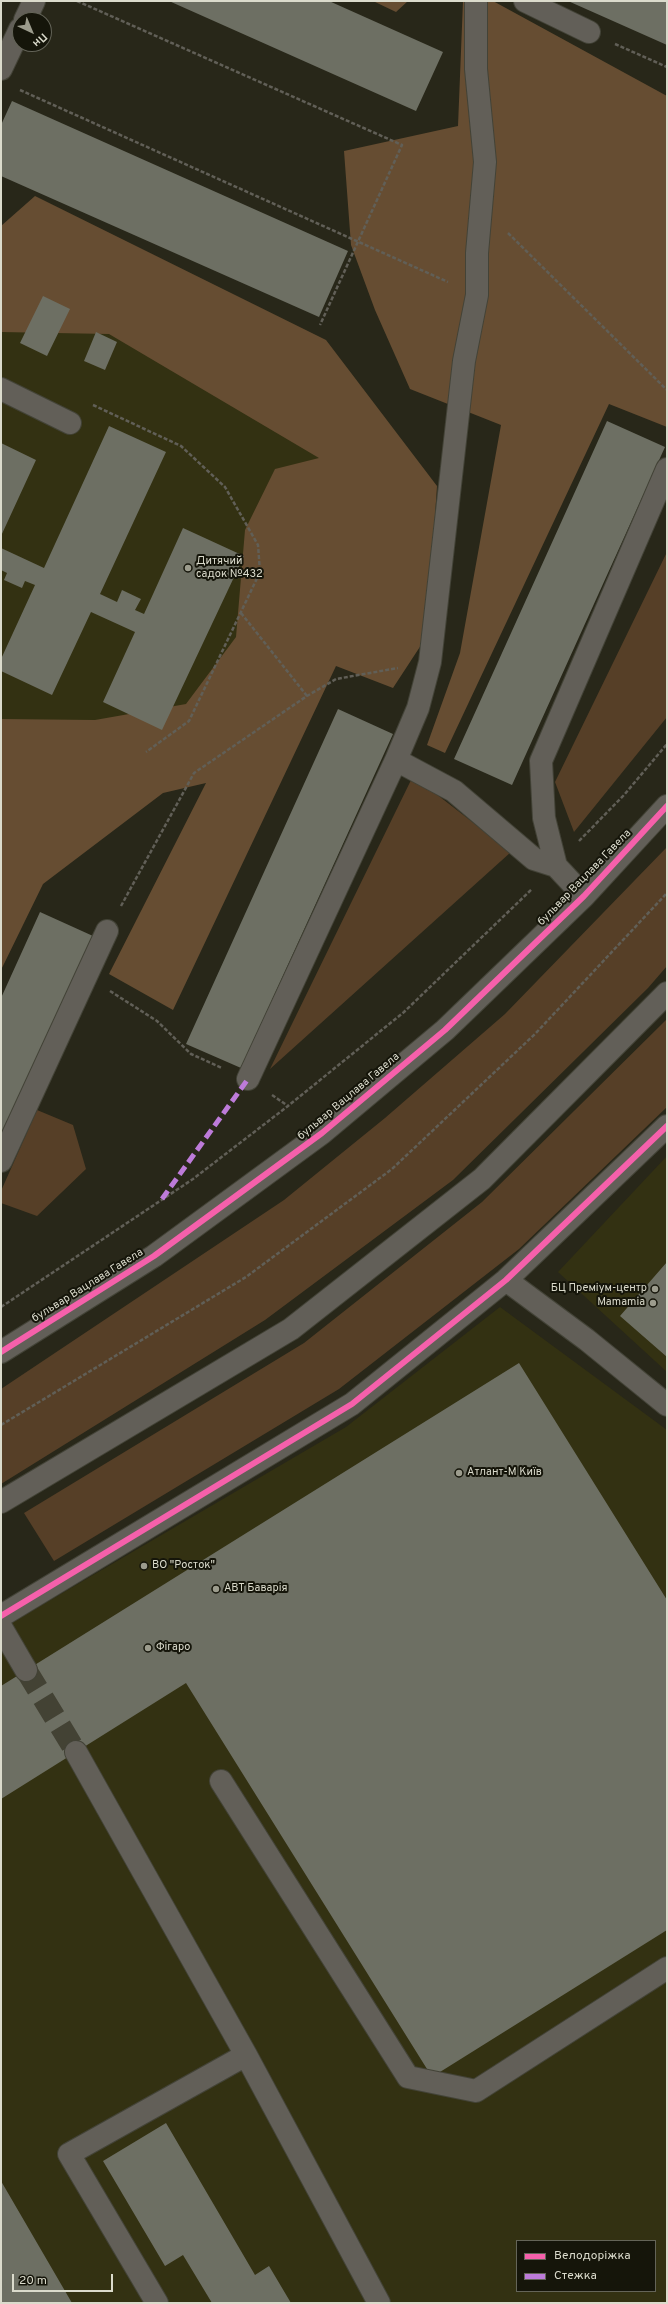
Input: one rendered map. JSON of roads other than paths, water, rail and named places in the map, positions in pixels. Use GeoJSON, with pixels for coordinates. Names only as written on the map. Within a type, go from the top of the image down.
{"type":"FeatureCollection","features":[{"type":"Feature","properties":{"kind":"street"},"geometry":{"type":"LineString","coordinates":[[28,12],[34,1]]}},
{"type":"Feature","properties":{"kind":"street"},"geometry":{"type":"LineString","coordinates":[[248,1080],[396,760],[418,708],[430,662],[464,361],[477,295],[477,253],[485,162],[476,69],[476,1]]}},
{"type":"Feature","properties":{"kind":"street"},"geometry":{"type":"LineString","coordinates":[[525,1],[589,32]]}},
{"type":"Feature","properties":{"kind":"street"},"geometry":{"type":"LineString","coordinates":[[1,69],[12,46]]}},
{"type":"Feature","properties":{"kind":"street"},"geometry":{"type":"LineString","coordinates":[[1,389],[70,423]]}},
{"type":"Feature","properties":{"kind":"street"},"geometry":{"type":"LineString","coordinates":[[584,896],[556,866],[544,818],[541,761],[667,469]]}},
{"type":"Feature","properties":{"kind":"street"},"geometry":{"type":"LineString","coordinates":[[396,760],[454,790],[534,859],[556,866]]}},
{"type":"Feature","properties":{"kind":"street","name":"бульвар Вацлава Гавела"},"geometry":{"type":"LineString","coordinates":[[1,1352],[154,1256],[322,1133],[445,1030],[584,896],[667,806]]}},
{"type":"Feature","properties":{"kind":"street"},"geometry":{"type":"LineString","coordinates":[[1,1161],[107,931]]}},
{"type":"Feature","properties":{"kind":"street"},"geometry":{"type":"LineString","coordinates":[[1,1502],[291,1329],[482,1179],[667,993]]}},
{"type":"Feature","properties":{"kind":"street"},"geometry":{"type":"LineString","coordinates":[[1,1616],[352,1404],[506,1280],[667,1126]]}},
{"type":"Feature","properties":{"kind":"street"},"geometry":{"type":"LineString","coordinates":[[506,1280],[587,1340],[667,1405]]}},
{"type":"Feature","properties":{"kind":"street"},"geometry":{"type":"LineString","coordinates":[[1,1627],[26,1670]]}},
{"type":"Feature","properties":{"kind":"street"},"geometry":{"type":"LineString","coordinates":[[76,1752],[246,2055],[379,2303]]}},
{"type":"Feature","properties":{"kind":"street"},"geometry":{"type":"LineString","coordinates":[[221,1781],[408,2077],[476,2091],[667,1968]]}},
{"type":"Feature","properties":{"kind":"street"},"geometry":{"type":"LineString","coordinates":[[157,2303],[69,2154],[246,2055]]}},
{"type":"Feature","properties":{"kind":"tunnel"},"geometry":{"type":"LineString","coordinates":[[26,1670],[76,1752]]}},
{"type":"Feature","properties":{"kind":"place","name":"Дитячий садок №432"},"geometry":{"type":"Point","coordinates":[188,568]}},
{"type":"Feature","properties":{"kind":"place","name":"БЦ Преміум-центр"},"geometry":{"type":"Point","coordinates":[655,1289]}},
{"type":"Feature","properties":{"kind":"place","name":"Mamamia"},"geometry":{"type":"Point","coordinates":[653,1303]}},
{"type":"Feature","properties":{"kind":"place","name":"Атлант-М Київ"},"geometry":{"type":"Point","coordinates":[459,1473]}},
{"type":"Feature","properties":{"kind":"place","name":"ВО \"Росток\""},"geometry":{"type":"Point","coordinates":[144,1566]}},
{"type":"Feature","properties":{"kind":"place","name":"АВТ Баварія"},"geometry":{"type":"Point","coordinates":[216,1589]}},
{"type":"Feature","properties":{"kind":"place","name":"Фігаро"},"geometry":{"type":"Point","coordinates":[148,1648]}}]}
